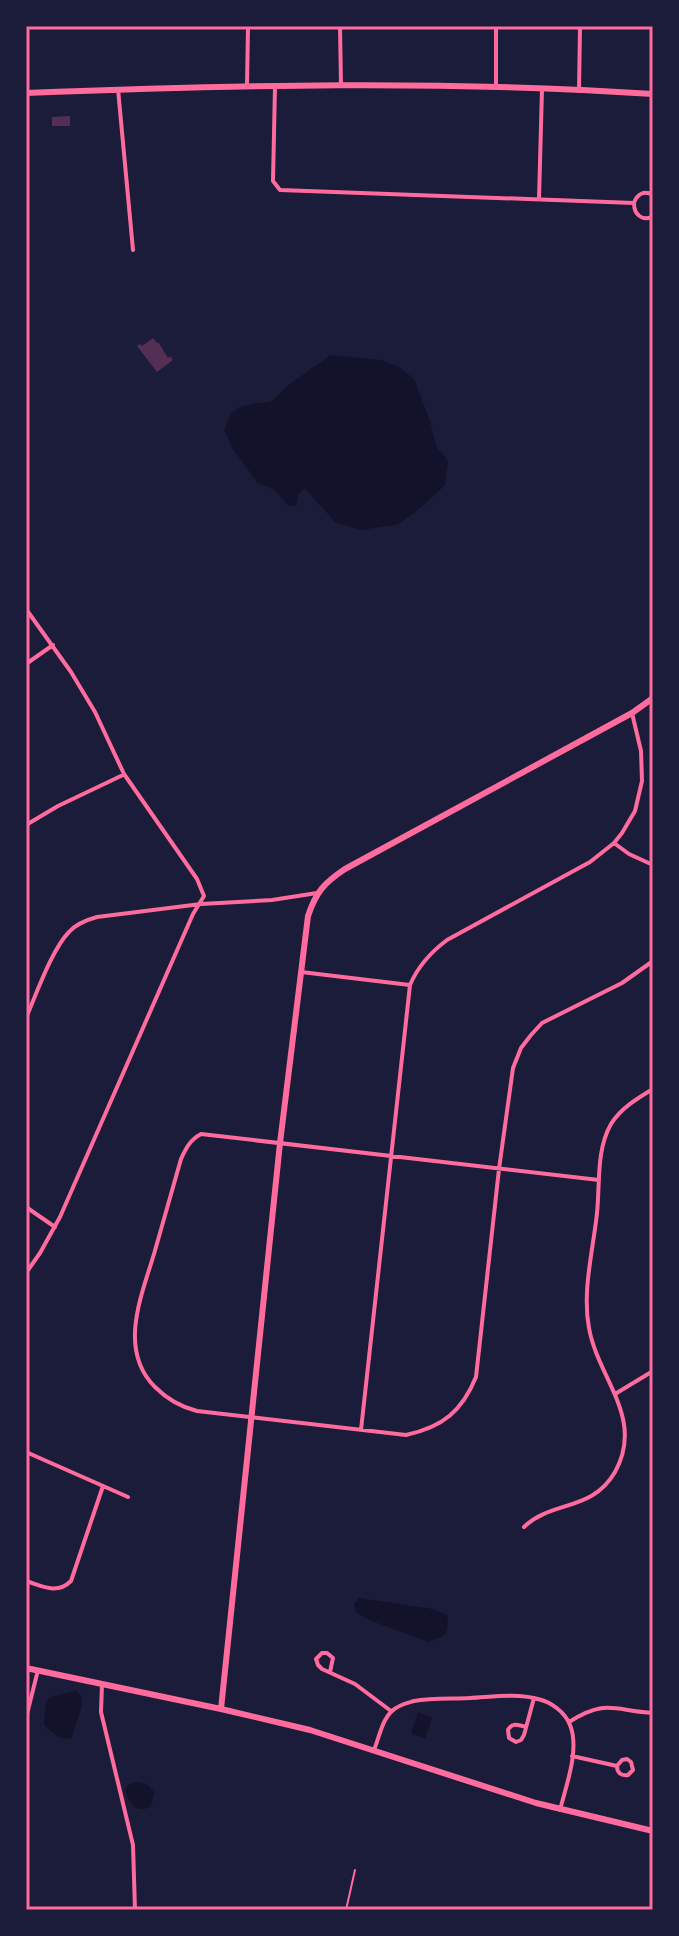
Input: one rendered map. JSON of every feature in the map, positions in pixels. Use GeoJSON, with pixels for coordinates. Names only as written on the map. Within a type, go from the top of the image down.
{"type":"FeatureCollection","features":[{"type":"Feature","properties":{"kind":"street"},"geometry":{"type":"LineString","coordinates":[[247,86],[248,26]]}},
{"type":"Feature","properties":{"kind":"street"},"geometry":{"type":"LineString","coordinates":[[340,26],[341,85]]}},
{"type":"Feature","properties":{"kind":"street"},"geometry":{"type":"LineString","coordinates":[[496,26],[496,87]]}},
{"type":"Feature","properties":{"kind":"street"},"geometry":{"type":"LineString","coordinates":[[579,91],[580,26]]}},
{"type":"Feature","properties":{"kind":"street"},"geometry":{"type":"LineString","coordinates":[[26,93],[341,85],[496,87],[653,94]]}},
{"type":"Feature","properties":{"kind":"street"},"geometry":{"type":"LineString","coordinates":[[275,86],[273,181],[280,190],[634,203]]}},
{"type":"Feature","properties":{"kind":"street"},"geometry":{"type":"LineString","coordinates":[[118,89],[133,250]]}},
{"type":"Feature","properties":{"kind":"street"},"geometry":{"type":"LineString","coordinates":[[539,199],[542,89]]}},
{"type":"Feature","properties":{"kind":"street"},"geometry":{"type":"LineString","coordinates":[[653,195],[641,194],[634,203],[635,211],[641,217],[653,217]]}},
{"type":"Feature","properties":{"kind":"street"},"geometry":{"type":"LineString","coordinates":[[26,609],[95,712],[124,774],[197,879],[204,896],[193,914],[55,1227],[26,1273]]}},
{"type":"Feature","properties":{"kind":"street"},"geometry":{"type":"LineString","coordinates":[[26,664],[53,645]]}},
{"type":"Feature","properties":{"kind":"street"},"geometry":{"type":"LineString","coordinates":[[221,1709],[280,1143],[308,916],[317,893],[345,869],[632,713],[653,698]]}},
{"type":"Feature","properties":{"kind":"street"},"geometry":{"type":"LineString","coordinates":[[361,1430],[410,985],[422,963],[447,940],[572,872],[614,843],[629,822],[641,791],[643,767],[632,713]]}},
{"type":"Feature","properties":{"kind":"street"},"geometry":{"type":"LineString","coordinates":[[26,825],[124,774]]}},
{"type":"Feature","properties":{"kind":"street"},"geometry":{"type":"LineString","coordinates":[[614,843],[653,865]]}},
{"type":"Feature","properties":{"kind":"street"},"geometry":{"type":"LineString","coordinates":[[26,1018],[60,944],[70,930],[83,922],[97,917],[201,904],[272,900],[317,893]]}},
{"type":"Feature","properties":{"kind":"street"},"geometry":{"type":"LineString","coordinates":[[599,1180],[499,1169],[392,1157],[206,1134],[194,1138],[181,1159],[139,1303],[135,1325],[138,1362],[149,1381],[165,1396],[191,1410],[406,1435],[425,1431],[443,1422],[459,1408],[476,1377],[499,1169],[513,1068],[521,1048],[542,1023],[622,983],[653,961]]}},
{"type":"Feature","properties":{"kind":"street"},"geometry":{"type":"LineString","coordinates":[[301,972],[410,985]]}},
{"type":"Feature","properties":{"kind":"street"},"geometry":{"type":"LineString","coordinates":[[524,1527],[538,1516],[589,1499],[608,1483],[624,1450],[624,1415],[591,1338],[588,1293],[606,1136],[613,1121],[625,1108],[653,1089]]}},
{"type":"Feature","properties":{"kind":"street"},"geometry":{"type":"LineString","coordinates":[[26,1207],[55,1227]]}},
{"type":"Feature","properties":{"kind":"street"},"geometry":{"type":"LineString","coordinates":[[615,1394],[653,1371]]}},
{"type":"Feature","properties":{"kind":"street"},"geometry":{"type":"LineString","coordinates":[[26,1452],[128,1497]]}},
{"type":"Feature","properties":{"kind":"street"},"geometry":{"type":"LineString","coordinates":[[26,1581],[57,1590],[71,1581],[103,1486]]}},
{"type":"Feature","properties":{"kind":"street"},"geometry":{"type":"LineString","coordinates":[[330,1672],[333,1658],[322,1653],[316,1662],[320,1667],[330,1672],[355,1684],[391,1711]]}},
{"type":"Feature","properties":{"kind":"street"},"geometry":{"type":"LineString","coordinates":[[26,1668],[310,1730],[560,1810],[653,1831]]}},
{"type":"Feature","properties":{"kind":"street"},"geometry":{"type":"LineString","coordinates":[[26,1718],[38,1670]]}},
{"type":"Feature","properties":{"kind":"street"},"geometry":{"type":"LineString","coordinates":[[102,1684],[101,1712],[133,1845],[135,1910]]}},
{"type":"Feature","properties":{"kind":"street"},"geometry":{"type":"LineString","coordinates":[[374,1750],[391,1711],[406,1703],[516,1696],[534,1698],[554,1706],[569,1722],[573,1740],[572,1756],[560,1810]]}},
{"type":"Feature","properties":{"kind":"street"},"geometry":{"type":"LineString","coordinates":[[526,1727],[511,1726],[508,1736],[514,1741],[523,1738],[534,1698]]}},
{"type":"Feature","properties":{"kind":"street"},"geometry":{"type":"LineString","coordinates":[[569,1722],[585,1713],[612,1707],[653,1713]]}},
{"type":"Feature","properties":{"kind":"street"},"geometry":{"type":"LineString","coordinates":[[572,1756],[617,1766]]}},
{"type":"Feature","properties":{"kind":"street"},"geometry":{"type":"LineString","coordinates":[[624,1759],[631,1762],[633,1767],[630,1774],[625,1776],[617,1766],[624,1759]]}},
{"type":"Feature","properties":{"kind":"path"},"geometry":{"type":"LineString","coordinates":[[346,1910],[355,1870]]}},
{"type":"Feature","properties":{"kind":"shaded area"},"geometry":{"type":"Polygon","coordinates":[[[331,355],[381,360],[399,367],[414,379],[436,446],[448,461],[445,485],[399,524],[361,530],[335,522],[305,488],[298,495],[296,506],[288,505],[274,489],[258,483],[233,449],[224,430],[232,412],[243,406],[272,401],[331,355]]]}},
{"type":"Feature","properties":{"kind":"shaded area"},"geometry":{"type":"Polygon","coordinates":[[[359,1598],[432,1609],[447,1615],[446,1634],[429,1642],[369,1620],[356,1612],[354,1604],[359,1598]]]}},
{"type":"Feature","properties":{"kind":"shaded area"},"geometry":{"type":"Polygon","coordinates":[[[76,1691],[82,1697],[81,1709],[71,1739],[58,1737],[44,1725],[45,1706],[49,1697],[76,1691]]]}},
{"type":"Feature","properties":{"kind":"shaded area"},"geometry":{"type":"Polygon","coordinates":[[[418,1712],[432,1718],[425,1738],[411,1733],[418,1712]]]}},
{"type":"Feature","properties":{"kind":"shaded area"},"geometry":{"type":"Polygon","coordinates":[[[139,1782],[148,1785],[154,1792],[151,1806],[141,1809],[134,1806],[125,1790],[129,1784],[139,1782]]]}},
{"type":"Feature","properties":{"kind":"building"},"geometry":{"type":"Polygon","coordinates":[[[70,116],[70,126],[52,126],[52,117],[70,116]]]}},
{"type":"Feature","properties":{"kind":"building"},"geometry":{"type":"Polygon","coordinates":[[[153,338],[173,360],[157,372],[137,346],[153,338]]]}}]}
